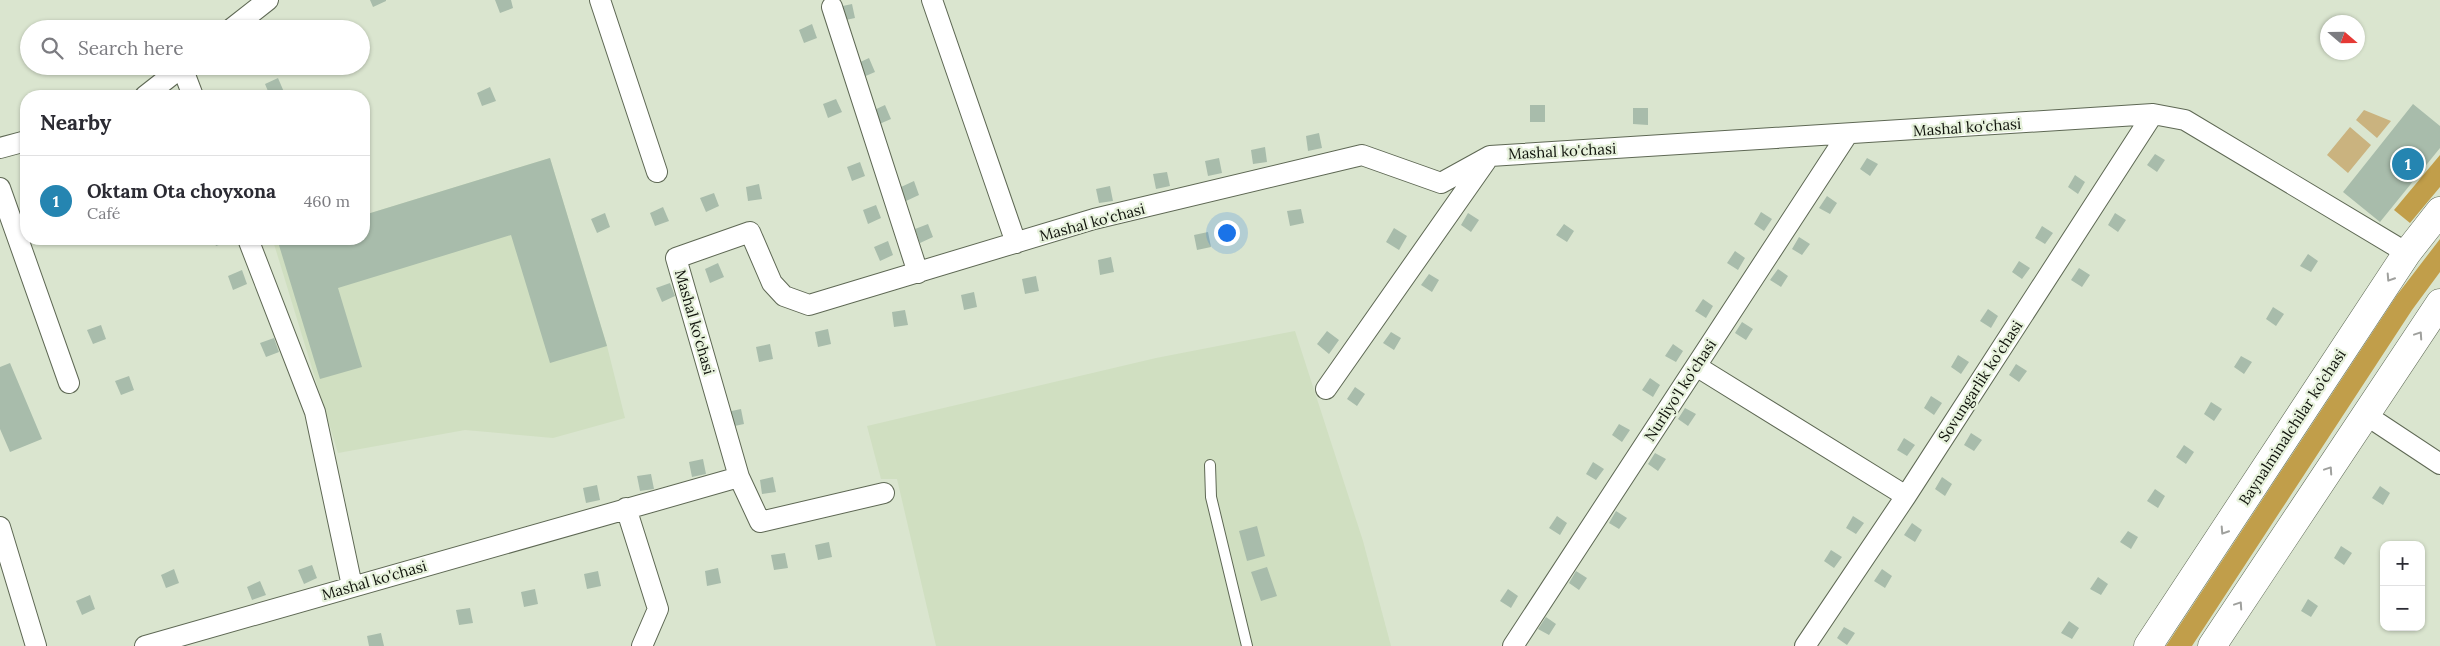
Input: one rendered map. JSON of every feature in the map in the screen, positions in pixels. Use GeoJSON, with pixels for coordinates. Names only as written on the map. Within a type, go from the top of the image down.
{"type":"FeatureCollection","features":[{"type":"Feature","properties":{"kind":"main road","name":"Baynalminalchilar ko’chasi"},"geometry":{"type":"LineString","coordinates":[[2148,646],[2407,253],[2440,211]]}},
{"type":"Feature","properties":{"kind":"main road"},"geometry":{"type":"LineString","coordinates":[[2212,646],[2440,303]]}},
{"type":"Feature","properties":{"kind":"street"},"geometry":{"type":"LineString","coordinates":[[242,20],[268,0]]}},
{"type":"Feature","properties":{"kind":"street"},"geometry":{"type":"LineString","coordinates":[[600,0],[657,172]]}},
{"type":"Feature","properties":{"kind":"street"},"geometry":{"type":"LineString","coordinates":[[932,0],[1016,243]]}},
{"type":"Feature","properties":{"kind":"street"},"geometry":{"type":"LineString","coordinates":[[832,7],[918,273]]}},
{"type":"Feature","properties":{"kind":"street"},"geometry":{"type":"LineString","coordinates":[[153,90],[173,75]]}},
{"type":"Feature","properties":{"kind":"street"},"geometry":{"type":"LineString","coordinates":[[186,75],[191,90]]}},
{"type":"Feature","properties":{"kind":"street","name":"Mashal ko'chasi"},"geometry":{"type":"LineString","coordinates":[[145,646],[178,641],[352,586],[739,477],[676,258],[750,232],[772,282],[784,296],[809,305],[1094,219],[1362,155],[1441,183],[1490,156],[1847,135],[2153,114],[2185,120],[2407,253]]}},
{"type":"Feature","properties":{"kind":"street","name":"Sovungarlik ko'chasi"},"geometry":{"type":"LineString","coordinates":[[1805,646],[1906,496],[2153,114]]}},
{"type":"Feature","properties":{"kind":"street","name":"Nurliyo'l ko'chasi"},"geometry":{"type":"LineString","coordinates":[[1513,646],[1847,135]]}},
{"type":"Feature","properties":{"kind":"street"},"geometry":{"type":"LineString","coordinates":[[0,148],[20,143]]}},
{"type":"Feature","properties":{"kind":"street","name":"Mashal ko'chasi"},"geometry":{"type":"LineString","coordinates":[[1326,389],[1490,156]]}},
{"type":"Feature","properties":{"kind":"street"},"geometry":{"type":"LineString","coordinates":[[0,188],[20,245]]}},
{"type":"Feature","properties":{"kind":"street"},"geometry":{"type":"LineString","coordinates":[[20,245],[69,383]]}},
{"type":"Feature","properties":{"kind":"street"},"geometry":{"type":"LineString","coordinates":[[250,245],[315,412],[352,586]]}},
{"type":"Feature","properties":{"kind":"street"},"geometry":{"type":"LineString","coordinates":[[1696,366],[1906,496]]}},
{"type":"Feature","properties":{"kind":"street"},"geometry":{"type":"LineString","coordinates":[[2366,415],[2440,464]]}},
{"type":"Feature","properties":{"kind":"street"},"geometry":{"type":"LineString","coordinates":[[739,477],[760,522],[884,493]]}},
{"type":"Feature","properties":{"kind":"street"},"geometry":{"type":"LineString","coordinates":[[626,508],[658,609],[642,646]]}},
{"type":"Feature","properties":{"kind":"street"},"geometry":{"type":"LineString","coordinates":[[0,527],[36,646]]}},
{"type":"Feature","properties":{"kind":"lane"},"geometry":{"type":"LineString","coordinates":[[1210,465],[1211,496],[1247,646]]}},
{"type":"Feature","properties":{"kind":"shaded area"},"geometry":{"type":"Polygon","coordinates":[[[2364,110],[2391,121],[2377,138],[2356,120],[2364,110]]]}},
{"type":"Feature","properties":{"kind":"shaded area"},"geometry":{"type":"Polygon","coordinates":[[[2350,127],[2371,145],[2348,173],[2327,155],[2350,127]]]}},
{"type":"Feature","properties":{"kind":"shaded area"},"geometry":{"type":"Polygon","coordinates":[[[2440,155],[2440,187],[2410,223],[2394,210],[2440,155]]]}},
{"type":"Feature","properties":{"kind":"shaded area"},"geometry":{"type":"Polygon","coordinates":[[[550,158],[607,346],[625,418],[553,438],[465,430],[338,453],[274,245],[370,245],[370,213],[550,158]]]}},
{"type":"Feature","properties":{"kind":"shaded area"},"geometry":{"type":"Polygon","coordinates":[[[2440,239],[2440,272],[2412,310],[2192,646],[2166,646],[2397,295],[2440,239]]]}},
{"type":"Feature","properties":{"kind":"shaded area"},"geometry":{"type":"Polygon","coordinates":[[[1295,331],[1363,541],[1391,646],[936,646],[897,479],[881,479],[867,426],[1156,358],[1295,331]]]}},
{"type":"Feature","properties":{"kind":"building"},"geometry":{"type":"Polygon","coordinates":[[[370,0],[386,0],[386,1],[373,7],[370,0]]]}},
{"type":"Feature","properties":{"kind":"building"},"geometry":{"type":"Polygon","coordinates":[[[495,0],[511,0],[513,8],[500,13],[495,0]]]}},
{"type":"Feature","properties":{"kind":"building"},"geometry":{"type":"Polygon","coordinates":[[[852,4],[855,18],[841,21],[838,7],[852,4]]]}},
{"type":"Feature","properties":{"kind":"building"},"geometry":{"type":"Polygon","coordinates":[[[812,24],[817,38],[804,43],[799,30],[812,24]]]}},
{"type":"Feature","properties":{"kind":"building"},"geometry":{"type":"Polygon","coordinates":[[[869,58],[875,72],[861,78],[856,64],[869,58]]]}},
{"type":"Feature","properties":{"kind":"building"},"geometry":{"type":"Polygon","coordinates":[[[278,78],[283,90],[268,90],[265,84],[278,78]]]}},
{"type":"Feature","properties":{"kind":"building"},"geometry":{"type":"Polygon","coordinates":[[[490,87],[496,101],[482,106],[477,93],[490,87]]]}},
{"type":"Feature","properties":{"kind":"building"},"geometry":{"type":"Polygon","coordinates":[[[836,99],[842,112],[828,118],[823,104],[836,99]]]}},
{"type":"Feature","properties":{"kind":"building"},"geometry":{"type":"Polygon","coordinates":[[[2413,104],[2440,126],[2440,148],[2380,222],[2343,192],[2413,104]]]}},
{"type":"Feature","properties":{"kind":"building"},"geometry":{"type":"Polygon","coordinates":[[[885,105],[891,119],[877,125],[872,111],[885,105]]]}},
{"type":"Feature","properties":{"kind":"building"},"geometry":{"type":"Polygon","coordinates":[[[1530,105],[1545,105],[1545,122],[1530,122],[1530,105]]]}},
{"type":"Feature","properties":{"kind":"building"},"geometry":{"type":"Polygon","coordinates":[[[1633,108],[1648,108],[1648,125],[1633,124],[1633,108]]]}},
{"type":"Feature","properties":{"kind":"building"},"geometry":{"type":"Polygon","coordinates":[[[1319,133],[1322,148],[1308,151],[1306,136],[1319,133]]]}},
{"type":"Feature","properties":{"kind":"building"},"geometry":{"type":"Polygon","coordinates":[[[1265,147],[1267,162],[1253,164],[1251,150],[1265,147]]]}},
{"type":"Feature","properties":{"kind":"building"},"geometry":{"type":"Polygon","coordinates":[[[2155,154],[2165,160],[2157,172],[2147,165],[2155,154]]]}},
{"type":"Feature","properties":{"kind":"building"},"geometry":{"type":"Polygon","coordinates":[[[550,158],[607,346],[550,363],[511,235],[338,288],[362,367],[320,379],[279,245],[370,245],[370,213],[550,158]]]}},
{"type":"Feature","properties":{"kind":"building"},"geometry":{"type":"Polygon","coordinates":[[[1219,158],[1222,173],[1208,176],[1205,161],[1219,158]]]}},
{"type":"Feature","properties":{"kind":"building"},"geometry":{"type":"Polygon","coordinates":[[[1867,158],[1878,164],[1870,176],[1860,169],[1867,158]]]}},
{"type":"Feature","properties":{"kind":"building"},"geometry":{"type":"Polygon","coordinates":[[[860,162],[865,176],[852,181],[847,167],[860,162]]]}},
{"type":"Feature","properties":{"kind":"building"},"geometry":{"type":"Polygon","coordinates":[[[1167,172],[1170,186],[1156,189],[1153,174],[1167,172]]]}},
{"type":"Feature","properties":{"kind":"building"},"geometry":{"type":"Polygon","coordinates":[[[2075,175],[2085,182],[2078,194],[2068,187],[2075,175]]]}},
{"type":"Feature","properties":{"kind":"building"},"geometry":{"type":"Polygon","coordinates":[[[914,181],[919,195],[906,201],[901,187],[914,181]]]}},
{"type":"Feature","properties":{"kind":"building"},"geometry":{"type":"Polygon","coordinates":[[[759,184],[762,199],[748,201],[746,187],[759,184]]]}},
{"type":"Feature","properties":{"kind":"building"},"geometry":{"type":"Polygon","coordinates":[[[1110,186],[1113,201],[1099,203],[1096,189],[1110,186]]]}},
{"type":"Feature","properties":{"kind":"building"},"geometry":{"type":"Polygon","coordinates":[[[714,193],[719,206],[706,212],[700,198],[714,193]]]}},
{"type":"Feature","properties":{"kind":"building"},"geometry":{"type":"Polygon","coordinates":[[[1827,196],[1837,203],[1830,214],[1819,208],[1827,196]]]}},
{"type":"Feature","properties":{"kind":"building"},"geometry":{"type":"Polygon","coordinates":[[[876,205],[881,218],[868,224],[863,210],[876,205]]]}},
{"type":"Feature","properties":{"kind":"building"},"geometry":{"type":"Polygon","coordinates":[[[663,207],[669,221],[655,226],[650,213],[663,207]]]}},
{"type":"Feature","properties":{"kind":"building"},"geometry":{"type":"Polygon","coordinates":[[[1301,209],[1304,223],[1290,226],[1287,211],[1301,209]]]}},
{"type":"Feature","properties":{"kind":"building"},"geometry":{"type":"Polygon","coordinates":[[[1761,212],[1772,219],[1764,231],[1754,224],[1761,212]]]}},
{"type":"Feature","properties":{"kind":"building"},"geometry":{"type":"Polygon","coordinates":[[[605,213],[610,227],[597,233],[591,219],[605,213]]]}},
{"type":"Feature","properties":{"kind":"building"},"geometry":{"type":"Polygon","coordinates":[[[1468,213],[1479,220],[1471,232],[1461,225],[1468,213]]]}},
{"type":"Feature","properties":{"kind":"building"},"geometry":{"type":"Polygon","coordinates":[[[2115,213],[2126,220],[2118,232],[2108,225],[2115,213]]]}},
{"type":"Feature","properties":{"kind":"building"},"geometry":{"type":"Polygon","coordinates":[[[928,224],[933,237],[920,243],[915,229],[928,224]]]}},
{"type":"Feature","properties":{"kind":"building"},"geometry":{"type":"Polygon","coordinates":[[[1564,224],[1574,231],[1567,242],[1556,235],[1564,224]]]}},
{"type":"Feature","properties":{"kind":"building"},"geometry":{"type":"Polygon","coordinates":[[[2042,226],[2053,233],[2045,244],[2035,238],[2042,226]]]}},
{"type":"Feature","properties":{"kind":"building"},"geometry":{"type":"Polygon","coordinates":[[[1394,228],[1407,236],[1399,250],[1386,242],[1394,228]]]}},
{"type":"Feature","properties":{"kind":"building"},"geometry":{"type":"Polygon","coordinates":[[[1208,232],[1211,247],[1197,250],[1194,235],[1208,232]]]}},
{"type":"Feature","properties":{"kind":"building"},"geometry":{"type":"Polygon","coordinates":[[[1799,237],[1810,244],[1802,255],[1792,249],[1799,237]]]}},
{"type":"Feature","properties":{"kind":"building"},"geometry":{"type":"Polygon","coordinates":[[[888,241],[893,255],[880,261],[874,247],[888,241]]]}},
{"type":"Feature","properties":{"kind":"building"},"geometry":{"type":"Polygon","coordinates":[[[1735,251],[1745,258],[1738,270],[1727,263],[1735,251]]]}},
{"type":"Feature","properties":{"kind":"building"},"geometry":{"type":"Polygon","coordinates":[[[2308,254],[2318,261],[2311,272],[2300,266],[2308,254]]]}},
{"type":"Feature","properties":{"kind":"building"},"geometry":{"type":"Polygon","coordinates":[[[1111,257],[1114,272],[1100,275],[1098,260],[1111,257]]]}},
{"type":"Feature","properties":{"kind":"building"},"geometry":{"type":"Polygon","coordinates":[[[2019,261],[2030,268],[2022,279],[2012,272],[2019,261]]]}},
{"type":"Feature","properties":{"kind":"building"},"geometry":{"type":"Polygon","coordinates":[[[718,263],[724,277],[710,283],[705,269],[718,263]]]}},
{"type":"Feature","properties":{"kind":"building"},"geometry":{"type":"Polygon","coordinates":[[[2079,268],[2090,275],[2082,287],[2071,280],[2079,268]]]}},
{"type":"Feature","properties":{"kind":"building"},"geometry":{"type":"Polygon","coordinates":[[[1778,269],[1788,276],[1781,287],[1770,280],[1778,269]]]}},
{"type":"Feature","properties":{"kind":"building"},"geometry":{"type":"Polygon","coordinates":[[[242,270],[247,284],[233,290],[228,276],[242,270]]]}},
{"type":"Feature","properties":{"kind":"building"},"geometry":{"type":"Polygon","coordinates":[[[1429,274],[1439,280],[1432,292],[1421,285],[1429,274]]]}},
{"type":"Feature","properties":{"kind":"building"},"geometry":{"type":"Polygon","coordinates":[[[1036,276],[1039,291],[1025,294],[1022,279],[1036,276]]]}},
{"type":"Feature","properties":{"kind":"building"},"geometry":{"type":"Polygon","coordinates":[[[670,283],[675,296],[662,302],[656,288],[670,283]]]}},
{"type":"Feature","properties":{"kind":"building"},"geometry":{"type":"Polygon","coordinates":[[[974,292],[977,307],[964,310],[961,295],[974,292]]]}},
{"type":"Feature","properties":{"kind":"building"},"geometry":{"type":"Polygon","coordinates":[[[1703,299],[1713,306],[1706,318],[1695,311],[1703,299]]]}},
{"type":"Feature","properties":{"kind":"building"},"geometry":{"type":"Polygon","coordinates":[[[2273,307],[2284,314],[2276,326],[2266,319],[2273,307]]]}},
{"type":"Feature","properties":{"kind":"building"},"geometry":{"type":"Polygon","coordinates":[[[1988,309],[1998,316],[1991,328],[1980,321],[1988,309]]]}},
{"type":"Feature","properties":{"kind":"building"},"geometry":{"type":"Polygon","coordinates":[[[905,310],[908,325],[894,327],[892,312],[905,310]]]}},
{"type":"Feature","properties":{"kind":"building"},"geometry":{"type":"Polygon","coordinates":[[[1742,322],[1753,329],[1746,340],[1735,333],[1742,322]]]}},
{"type":"Feature","properties":{"kind":"building"},"geometry":{"type":"Polygon","coordinates":[[[101,325],[106,339],[93,344],[87,330],[101,325]]]}},
{"type":"Feature","properties":{"kind":"building"},"geometry":{"type":"Polygon","coordinates":[[[828,329],[831,344],[818,347],[815,332],[828,329]]]}},
{"type":"Feature","properties":{"kind":"building"},"geometry":{"type":"Polygon","coordinates":[[[1327,331],[1339,340],[1329,354],[1317,344],[1327,331]]]}},
{"type":"Feature","properties":{"kind":"building"},"geometry":{"type":"Polygon","coordinates":[[[1391,332],[1401,338],[1394,350],[1383,343],[1391,332]]]}},
{"type":"Feature","properties":{"kind":"building"},"geometry":{"type":"Polygon","coordinates":[[[274,338],[279,352],[266,357],[260,343],[274,338]]]}},
{"type":"Feature","properties":{"kind":"building"},"geometry":{"type":"Polygon","coordinates":[[[770,344],[773,359],[759,362],[756,347],[770,344]]]}},
{"type":"Feature","properties":{"kind":"building"},"geometry":{"type":"Polygon","coordinates":[[[1673,344],[1683,351],[1676,362],[1665,356],[1673,344]]]}},
{"type":"Feature","properties":{"kind":"building"},"geometry":{"type":"Polygon","coordinates":[[[1958,355],[1969,362],[1961,374],[1951,367],[1958,355]]]}},
{"type":"Feature","properties":{"kind":"building"},"geometry":{"type":"Polygon","coordinates":[[[2241,356],[2252,362],[2244,374],[2234,367],[2241,356]]]}},
{"type":"Feature","properties":{"kind":"building"},"geometry":{"type":"Polygon","coordinates":[[[10,363],[42,439],[10,452],[0,429],[0,367],[10,363]]]}},
{"type":"Feature","properties":{"kind":"building"},"geometry":{"type":"Polygon","coordinates":[[[2016,364],[2027,371],[2019,382],[2009,375],[2016,364]]]}},
{"type":"Feature","properties":{"kind":"building"},"geometry":{"type":"Polygon","coordinates":[[[129,376],[134,390],[121,395],[115,381],[129,376]]]}},
{"type":"Feature","properties":{"kind":"building"},"geometry":{"type":"Polygon","coordinates":[[[1650,378],[1660,385],[1653,397],[1642,390],[1650,378]]]}},
{"type":"Feature","properties":{"kind":"building"},"geometry":{"type":"Polygon","coordinates":[[[1355,387],[1365,394],[1357,406],[1347,399],[1355,387]]]}},
{"type":"Feature","properties":{"kind":"building"},"geometry":{"type":"Polygon","coordinates":[[[1931,396],[1942,403],[1934,415],[1924,408],[1931,396]]]}},
{"type":"Feature","properties":{"kind":"building"},"geometry":{"type":"Polygon","coordinates":[[[2211,402],[2222,409],[2214,421],[2204,414],[2211,402]]]}},
{"type":"Feature","properties":{"kind":"building"},"geometry":{"type":"Polygon","coordinates":[[[1685,408],[1696,414],[1688,426],[1678,419],[1685,408]]]}},
{"type":"Feature","properties":{"kind":"building"},"geometry":{"type":"Polygon","coordinates":[[[741,409],[744,424],[730,427],[727,412],[741,409]]]}},
{"type":"Feature","properties":{"kind":"building"},"geometry":{"type":"Polygon","coordinates":[[[1619,424],[1630,430],[1622,442],[1612,435],[1619,424]]]}},
{"type":"Feature","properties":{"kind":"building"},"geometry":{"type":"Polygon","coordinates":[[[1971,433],[1982,440],[1974,451],[1964,445],[1971,433]]]}},
{"type":"Feature","properties":{"kind":"building"},"geometry":{"type":"Polygon","coordinates":[[[1904,438],[1915,445],[1907,456],[1897,450],[1904,438]]]}},
{"type":"Feature","properties":{"kind":"building"},"geometry":{"type":"Polygon","coordinates":[[[2184,445],[2194,452],[2186,464],[2176,457],[2184,445]]]}},
{"type":"Feature","properties":{"kind":"building"},"geometry":{"type":"Polygon","coordinates":[[[1655,453],[1666,459],[1658,471],[1648,464],[1655,453]]]}},
{"type":"Feature","properties":{"kind":"building"},"geometry":{"type":"Polygon","coordinates":[[[703,459],[706,474],[692,477],[689,462],[703,459]]]}},
{"type":"Feature","properties":{"kind":"building"},"geometry":{"type":"Polygon","coordinates":[[[1593,462],[1604,469],[1596,480],[1586,474],[1593,462]]]}},
{"type":"Feature","properties":{"kind":"building"},"geometry":{"type":"Polygon","coordinates":[[[651,474],[654,489],[640,491],[637,476],[651,474]]]}},
{"type":"Feature","properties":{"kind":"building"},"geometry":{"type":"Polygon","coordinates":[[[773,477],[776,492],[762,494],[760,480],[773,477]]]}},
{"type":"Feature","properties":{"kind":"building"},"geometry":{"type":"Polygon","coordinates":[[[1942,477],[1952,484],[1945,496],[1935,489],[1942,477]]]}},
{"type":"Feature","properties":{"kind":"building"},"geometry":{"type":"Polygon","coordinates":[[[597,485],[600,500],[586,503],[583,488],[597,485]]]}},
{"type":"Feature","properties":{"kind":"building"},"geometry":{"type":"Polygon","coordinates":[[[2380,486],[2390,493],[2383,505],[2372,498],[2380,486]]]}},
{"type":"Feature","properties":{"kind":"building"},"geometry":{"type":"Polygon","coordinates":[[[2155,489],[2165,496],[2158,508],[2147,501],[2155,489]]]}},
{"type":"Feature","properties":{"kind":"building"},"geometry":{"type":"Polygon","coordinates":[[[1616,511],[1627,518],[1619,529],[1609,523],[1616,511]]]}},
{"type":"Feature","properties":{"kind":"building"},"geometry":{"type":"Polygon","coordinates":[[[1557,516],[1567,523],[1560,535],[1549,528],[1557,516]]]}},
{"type":"Feature","properties":{"kind":"building"},"geometry":{"type":"Polygon","coordinates":[[[1853,516],[1864,523],[1856,534],[1846,528],[1853,516]]]}},
{"type":"Feature","properties":{"kind":"building"},"geometry":{"type":"Polygon","coordinates":[[[1912,523],[1922,530],[1915,542],[1904,535],[1912,523]]]}},
{"type":"Feature","properties":{"kind":"building"},"geometry":{"type":"Polygon","coordinates":[[[1257,526],[1265,556],[1247,561],[1239,531],[1257,526]]]}},
{"type":"Feature","properties":{"kind":"building"},"geometry":{"type":"Polygon","coordinates":[[[2128,531],[2138,537],[2131,549],[2120,542],[2128,531]]]}},
{"type":"Feature","properties":{"kind":"building"},"geometry":{"type":"Polygon","coordinates":[[[829,542],[832,557],[818,560],[815,545],[829,542]]]}},
{"type":"Feature","properties":{"kind":"building"},"geometry":{"type":"Polygon","coordinates":[[[2341,546],[2352,553],[2344,565],[2334,558],[2341,546]]]}},
{"type":"Feature","properties":{"kind":"building"},"geometry":{"type":"Polygon","coordinates":[[[1831,550],[1842,557],[1834,568],[1824,561],[1831,550]]]}},
{"type":"Feature","properties":{"kind":"building"},"geometry":{"type":"Polygon","coordinates":[[[785,553],[788,568],[774,570],[771,555],[785,553]]]}},
{"type":"Feature","properties":{"kind":"building"},"geometry":{"type":"Polygon","coordinates":[[[312,565],[317,578],[304,584],[298,570],[312,565]]]}},
{"type":"Feature","properties":{"kind":"building"},"geometry":{"type":"Polygon","coordinates":[[[1267,567],[1277,596],[1261,601],[1251,572],[1267,567]]]}},
{"type":"Feature","properties":{"kind":"building"},"geometry":{"type":"Polygon","coordinates":[[[718,568],[721,583],[707,586],[705,571],[718,568]]]}},
{"type":"Feature","properties":{"kind":"building"},"geometry":{"type":"Polygon","coordinates":[[[174,569],[179,583],[166,588],[161,575],[174,569]]]}},
{"type":"Feature","properties":{"kind":"building"},"geometry":{"type":"Polygon","coordinates":[[[1882,569],[1892,576],[1885,588],[1874,581],[1882,569]]]}},
{"type":"Feature","properties":{"kind":"building"},"geometry":{"type":"Polygon","coordinates":[[[598,571],[601,586],[587,589],[584,574],[598,571]]]}},
{"type":"Feature","properties":{"kind":"building"},"geometry":{"type":"Polygon","coordinates":[[[1576,571],[1587,578],[1579,590],[1569,583],[1576,571]]]}},
{"type":"Feature","properties":{"kind":"building"},"geometry":{"type":"Polygon","coordinates":[[[2098,577],[2108,584],[2101,595],[2090,589],[2098,577]]]}},
{"type":"Feature","properties":{"kind":"building"},"geometry":{"type":"Polygon","coordinates":[[[260,581],[266,595],[252,600],[247,587],[260,581]]]}},
{"type":"Feature","properties":{"kind":"building"},"geometry":{"type":"Polygon","coordinates":[[[535,589],[538,604],[524,607],[521,592],[535,589]]]}},
{"type":"Feature","properties":{"kind":"building"},"geometry":{"type":"Polygon","coordinates":[[[1508,589],[1518,596],[1511,608],[1500,601],[1508,589]]]}},
{"type":"Feature","properties":{"kind":"building"},"geometry":{"type":"Polygon","coordinates":[[[90,595],[95,609],[82,615],[76,601],[90,595]]]}},
{"type":"Feature","properties":{"kind":"building"},"geometry":{"type":"Polygon","coordinates":[[[2308,599],[2318,606],[2311,617],[2301,611],[2308,599]]]}},
{"type":"Feature","properties":{"kind":"building"},"geometry":{"type":"Polygon","coordinates":[[[470,608],[473,623],[459,625],[456,610],[470,608]]]}},
{"type":"Feature","properties":{"kind":"building"},"geometry":{"type":"Polygon","coordinates":[[[1546,617],[1556,624],[1549,635],[1538,629],[1546,617]]]}},
{"type":"Feature","properties":{"kind":"building"},"geometry":{"type":"Polygon","coordinates":[[[2069,621],[2079,628],[2072,639],[2061,633],[2069,621]]]}},
{"type":"Feature","properties":{"kind":"building"},"geometry":{"type":"Polygon","coordinates":[[[1844,627],[1855,633],[1847,645],[1837,638],[1844,627]]]}},
{"type":"Feature","properties":{"kind":"building"},"geometry":{"type":"Polygon","coordinates":[[[381,633],[384,646],[369,646],[367,636],[381,633]]]}},
{"type":"Feature","properties":{"kind":"place","name":"Oktam Ota choyxona"},"geometry":{"type":"Point","coordinates":[2408,164]}}]}
